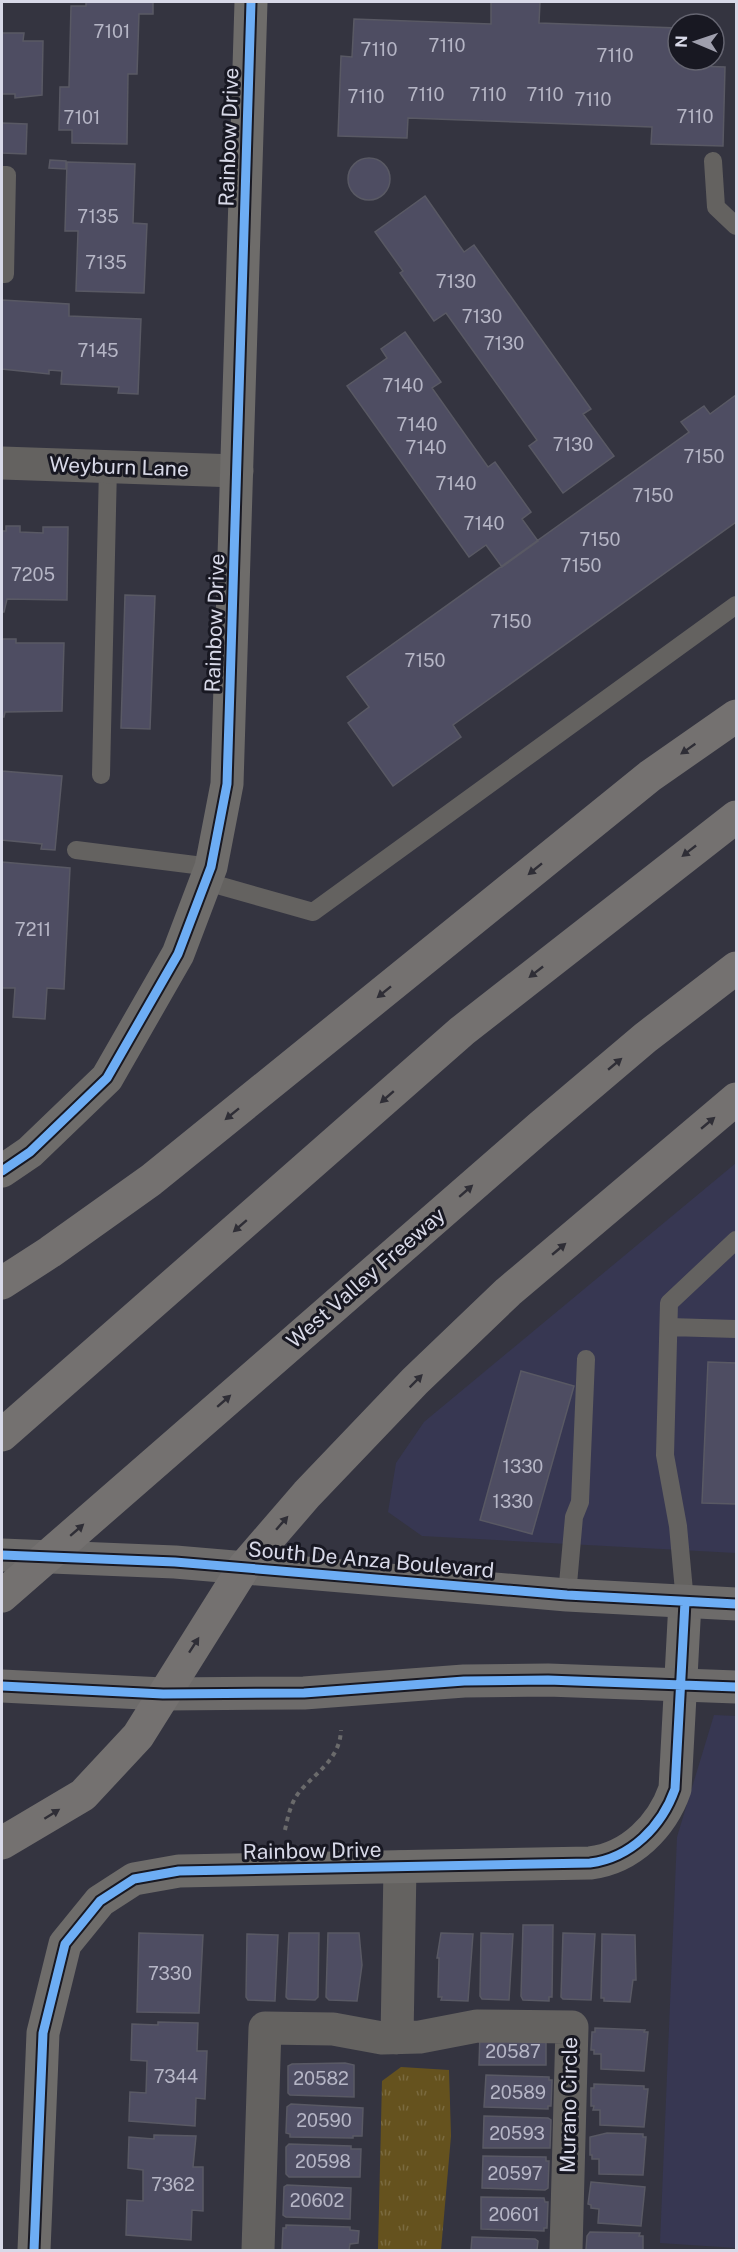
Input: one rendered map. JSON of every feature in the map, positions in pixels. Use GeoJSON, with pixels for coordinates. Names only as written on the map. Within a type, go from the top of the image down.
{"type":"FeatureCollection","features":[{"type":"Feature","properties":{"kind":"highway"},"geometry":{"type":"LineString","coordinates":[[2,1283],[151,1180],[650,776],[736,716]]}},
{"type":"Feature","properties":{"kind":"highway"},"geometry":{"type":"LineString","coordinates":[[2,1435],[462,1031],[736,816]]}},
{"type":"Feature","properties":{"kind":"highway","name":"West Valley Freeway"},"geometry":{"type":"LineString","coordinates":[[2,1596],[540,1127],[645,1038],[736,968]]}},
{"type":"Feature","properties":{"kind":"highway"},"geometry":{"type":"LineString","coordinates":[[2,1844],[83,1795],[138,1736],[244,1567],[307,1494],[408,1389],[508,1292],[736,1100]]}},
{"type":"Feature","properties":{"kind":"main road","name":"South De Anza Boulevard"},"geometry":{"type":"LineString","coordinates":[[2,1555],[175,1562],[567,1595],[736,1604]]}},
{"type":"Feature","properties":{"kind":"main road"},"geometry":{"type":"LineString","coordinates":[[2,1686],[163,1694],[334,1692],[464,1681],[736,1686]]}},
{"type":"Feature","properties":{"kind":"street","name":"Rainbow Drive"},"geometry":{"type":"LineString","coordinates":[[2,1171],[30,1152],[107,1078],[178,954],[209,875],[227,784],[251,2]]}},
{"type":"Feature","properties":{"kind":"street","name":"Weyburn Lane"},"geometry":{"type":"LineString","coordinates":[[2,463],[237,471]]}},
{"type":"Feature","properties":{"kind":"street","name":"Rainbow Drive"},"geometry":{"type":"LineString","coordinates":[[34,2250],[43,2033],[65,1944],[100,1901],[134,1879],[179,1871],[603,1862],[638,1842],[657,1826],[668,1810],[675,1789],[685,1602]]}},
{"type":"Feature","properties":{"kind":"street"},"geometry":{"type":"LineString","coordinates":[[397,2038],[400,1868]]}},
{"type":"Feature","properties":{"kind":"street","name":"Murano Circle"},"geometry":{"type":"LineString","coordinates":[[258,2250],[265,2028],[333,2029],[382,2038],[397,2038],[420,2037],[477,2026],[572,2027],[566,2250]]}},
{"type":"Feature","properties":{"kind":"lane"},"geometry":{"type":"LineString","coordinates":[[713,161],[716,207],[736,226]]}},
{"type":"Feature","properties":{"kind":"lane"},"geometry":{"type":"LineString","coordinates":[[2,175],[7,175],[5,274],[2,274]]}},
{"type":"Feature","properties":{"kind":"lane"},"geometry":{"type":"LineString","coordinates":[[101,775],[108,467]]}},
{"type":"Feature","properties":{"kind":"lane"},"geometry":{"type":"LineString","coordinates":[[76,850],[209,875],[313,912],[736,605]]}},
{"type":"Feature","properties":{"kind":"lane"},"geometry":{"type":"LineString","coordinates":[[685,1602],[678,1526],[665,1455],[669,1303],[736,1240]]}},
{"type":"Feature","properties":{"kind":"lane"},"geometry":{"type":"LineString","coordinates":[[669,1327],[736,1329]]}},
{"type":"Feature","properties":{"kind":"lane"},"geometry":{"type":"LineString","coordinates":[[567,1595],[574,1517],[580,1502],[586,1359]]}},
{"type":"Feature","properties":{"kind":"path"},"geometry":{"type":"LineString","coordinates":[[285,1830],[290,1808],[299,1791],[322,1771],[341,1743],[341,1730]]}},
{"type":"Feature","properties":{"kind":"shaded area"},"geometry":{"type":"Polygon","coordinates":[[[736,1163],[736,1553],[422,1536],[388,1512],[396,1463],[424,1422],[736,1163]]]}},
{"type":"Feature","properties":{"kind":"shaded area"},"geometry":{"type":"Polygon","coordinates":[[[714,1715],[736,1716],[736,2248],[660,2243],[677,1837],[714,1715]]]}},
{"type":"Feature","properties":{"kind":"green space"},"geometry":{"type":"Polygon","coordinates":[[[401,2067],[449,2070],[451,2136],[441,2250],[378,2250],[382,2081],[401,2067]]]}},
{"type":"Feature","properties":{"kind":"building"},"geometry":{"type":"Polygon","coordinates":[[[86,2],[153,2],[153,14],[139,14],[137,74],[128,74],[127,144],[72,143],[72,130],[59,130],[60,87],[69,87],[71,6],[86,6],[86,2]]]}},
{"type":"Feature","properties":{"kind":"building"},"geometry":{"type":"Polygon","coordinates":[[[491,2],[540,2],[539,23],[666,28],[666,72],[725,72],[723,146],[651,144],[652,127],[408,118],[407,138],[338,136],[341,56],[352,57],[354,19],[491,24],[491,2]]]}},
{"type":"Feature","properties":{"kind":"building"},"geometry":{"type":"Polygon","coordinates":[[[2,33],[24,33],[23,41],[43,41],[42,95],[15,98],[15,94],[2,94],[2,33]]]}},
{"type":"Feature","properties":{"kind":"building"},"geometry":{"type":"Polygon","coordinates":[[[2,123],[27,124],[26,154],[2,153],[2,123]]]}},
{"type":"Feature","properties":{"kind":"building"},"geometry":{"type":"Polygon","coordinates":[[[369,158],[384,164],[390,179],[384,194],[369,200],[354,194],[348,179],[354,164],[369,158]]]}},
{"type":"Feature","properties":{"kind":"building"},"geometry":{"type":"Polygon","coordinates":[[[50,160],[66,161],[66,169],[49,168],[50,160]]]}},
{"type":"Feature","properties":{"kind":"building"},"geometry":{"type":"Polygon","coordinates":[[[67,162],[135,164],[133,223],[147,224],[144,293],[76,291],[78,231],[65,231],[67,162]]]}},
{"type":"Feature","properties":{"kind":"building"},"geometry":{"type":"Polygon","coordinates":[[[425,196],[464,252],[474,245],[591,409],[583,414],[614,456],[563,493],[529,446],[537,440],[446,313],[434,321],[400,273],[403,271],[375,232],[425,196]]]}},
{"type":"Feature","properties":{"kind":"building"},"geometry":{"type":"Polygon","coordinates":[[[2,300],[69,304],[69,316],[141,319],[138,394],[118,393],[119,387],[61,384],[62,371],[49,370],[49,374],[2,369],[2,300]]]}},
{"type":"Feature","properties":{"kind":"building"},"geometry":{"type":"Polygon","coordinates":[[[405,332],[441,382],[432,388],[488,467],[495,462],[531,512],[522,519],[538,541],[502,567],[486,545],[469,557],[347,386],[387,358],[381,349],[405,332]]]}},
{"type":"Feature","properties":{"kind":"building"},"geometry":{"type":"Polygon","coordinates":[[[736,395],[736,522],[453,725],[461,737],[393,786],[348,723],[369,707],[347,677],[689,432],[681,422],[704,406],[710,414],[736,395]]]}},
{"type":"Feature","properties":{"kind":"building"},"geometry":{"type":"Polygon","coordinates":[[[6,526],[20,526],[20,532],[43,533],[43,527],[68,527],[67,600],[7,599],[4,612],[2,612],[2,531],[6,531],[6,526]]]}},
{"type":"Feature","properties":{"kind":"building"},"geometry":{"type":"Polygon","coordinates":[[[125,595],[155,596],[150,729],[121,728],[125,595]]]}},
{"type":"Feature","properties":{"kind":"building"},"geometry":{"type":"Polygon","coordinates":[[[2,639],[16,639],[16,643],[64,643],[62,711],[5,712],[2,717],[2,639]]]}},
{"type":"Feature","properties":{"kind":"building"},"geometry":{"type":"Polygon","coordinates":[[[2,771],[62,776],[55,850],[41,849],[42,844],[2,840],[2,771]]]}},
{"type":"Feature","properties":{"kind":"building"},"geometry":{"type":"Polygon","coordinates":[[[2,862],[70,868],[64,989],[47,988],[45,1019],[13,1017],[15,988],[2,988],[2,862]]]}},
{"type":"Feature","properties":{"kind":"building"},"geometry":{"type":"Polygon","coordinates":[[[708,1362],[736,1363],[736,1504],[702,1503],[708,1362]]]}},
{"type":"Feature","properties":{"kind":"building"},"geometry":{"type":"Polygon","coordinates":[[[521,1371],[574,1386],[532,1534],[480,1520],[521,1371]]]}},
{"type":"Feature","properties":{"kind":"building"},"geometry":{"type":"Polygon","coordinates":[[[523,1925],[553,1925],[552,1997],[549,1997],[549,2001],[523,2000],[521,1996],[523,1925]]]}},
{"type":"Feature","properties":{"kind":"building"},"geometry":{"type":"Polygon","coordinates":[[[139,1933],[203,1935],[199,2013],[137,2012],[139,1933]]]}},
{"type":"Feature","properties":{"kind":"building"},"geometry":{"type":"Polygon","coordinates":[[[289,1933],[319,1933],[318,1997],[315,2000],[286,1997],[289,1933]]]}},
{"type":"Feature","properties":{"kind":"building"},"geometry":{"type":"Polygon","coordinates":[[[328,1933],[359,1933],[362,1965],[357,2001],[329,2000],[326,1997],[328,1933]]]}},
{"type":"Feature","properties":{"kind":"building"},"geometry":{"type":"Polygon","coordinates":[[[441,1933],[473,1934],[468,2001],[441,2000],[442,1997],[438,1997],[439,1958],[437,1958],[441,1933]]]}},
{"type":"Feature","properties":{"kind":"building"},"geometry":{"type":"Polygon","coordinates":[[[481,1933],[513,1934],[509,2000],[482,1999],[480,1996],[481,1933]]]}},
{"type":"Feature","properties":{"kind":"building"},"geometry":{"type":"Polygon","coordinates":[[[563,1933],[595,1934],[591,2000],[561,1997],[563,1933]]]}},
{"type":"Feature","properties":{"kind":"building"},"geometry":{"type":"Polygon","coordinates":[[[247,1934],[278,1935],[275,2001],[248,2000],[246,1997],[247,1934]]]}},
{"type":"Feature","properties":{"kind":"building"},"geometry":{"type":"Polygon","coordinates":[[[602,1934],[635,1935],[636,1980],[633,1980],[630,2002],[604,2001],[604,1998],[601,1998],[602,1934]]]}},
{"type":"Feature","properties":{"kind":"building"},"geometry":{"type":"Polygon","coordinates":[[[158,2022],[198,2023],[197,2051],[207,2051],[205,2099],[196,2098],[195,2126],[129,2121],[130,2092],[146,2093],[147,2061],[131,2060],[132,2024],[158,2025],[158,2022]]]}},
{"type":"Feature","properties":{"kind":"building"},"geometry":{"type":"Polygon","coordinates":[[[595,2028],[648,2032],[644,2071],[601,2069],[601,2054],[594,2054],[594,2050],[591,2050],[592,2032],[595,2032],[595,2028]]]}},
{"type":"Feature","properties":{"kind":"building"},"geometry":{"type":"Polygon","coordinates":[[[480,2034],[546,2039],[546,2065],[479,2065],[480,2034]]]}},
{"type":"Feature","properties":{"kind":"building"},"geometry":{"type":"Polygon","coordinates":[[[345,2063],[354,2065],[354,2097],[290,2095],[288,2093],[288,2066],[345,2063]]]}},
{"type":"Feature","properties":{"kind":"building"},"geometry":{"type":"Polygon","coordinates":[[[486,2075],[549,2077],[549,2080],[552,2080],[551,2106],[548,2106],[548,2109],[484,2107],[486,2075]]]}},
{"type":"Feature","properties":{"kind":"building"},"geometry":{"type":"Polygon","coordinates":[[[594,2084],[644,2086],[644,2089],[648,2089],[644,2127],[600,2125],[600,2110],[593,2110],[594,2106],[591,2106],[591,2088],[594,2088],[594,2084]]]}},
{"type":"Feature","properties":{"kind":"building"},"geometry":{"type":"Polygon","coordinates":[[[291,2104],[363,2108],[362,2136],[353,2136],[353,2138],[290,2137],[290,2134],[286,2133],[287,2107],[291,2104]]]}},
{"type":"Feature","properties":{"kind":"building"},"geometry":{"type":"Polygon","coordinates":[[[484,2116],[548,2118],[551,2120],[550,2148],[483,2148],[484,2116]]]}},
{"type":"Feature","properties":{"kind":"building"},"geometry":{"type":"Polygon","coordinates":[[[607,2133],[643,2134],[643,2137],[646,2137],[643,2175],[599,2174],[599,2159],[592,2159],[590,2155],[590,2137],[607,2133]]]}},
{"type":"Feature","properties":{"kind":"building"},"geometry":{"type":"Polygon","coordinates":[[[154,2135],[196,2136],[193,2167],[203,2167],[203,2211],[192,2210],[191,2240],[126,2235],[127,2200],[143,2201],[143,2170],[128,2168],[129,2137],[154,2139],[154,2135]]]}},
{"type":"Feature","properties":{"kind":"building"},"geometry":{"type":"Polygon","coordinates":[[[289,2144],[351,2146],[351,2149],[361,2149],[360,2177],[289,2177],[286,2174],[286,2147],[289,2144]]]}},
{"type":"Feature","properties":{"kind":"building"},"geometry":{"type":"Polygon","coordinates":[[[483,2156],[546,2157],[546,2161],[549,2161],[548,2188],[545,2190],[482,2188],[483,2156]]]}},
{"type":"Feature","properties":{"kind":"building"},"geometry":{"type":"Polygon","coordinates":[[[591,2182],[645,2187],[641,2226],[598,2223],[599,2209],[591,2208],[588,2204],[591,2182]]]}},
{"type":"Feature","properties":{"kind":"building"},"geometry":{"type":"Polygon","coordinates":[[[287,2185],[351,2188],[350,2219],[286,2217],[283,2215],[284,2187],[287,2185]]]}},
{"type":"Feature","properties":{"kind":"building"},"geometry":{"type":"Polygon","coordinates":[[[481,2197],[544,2198],[545,2202],[548,2202],[547,2228],[544,2228],[544,2231],[481,2229],[481,2197]]]}},
{"type":"Feature","properties":{"kind":"building"},"geometry":{"type":"Polygon","coordinates":[[[286,2225],[350,2227],[350,2230],[359,2231],[358,2243],[350,2244],[349,2250],[282,2250],[283,2228],[286,2228],[286,2225]]]}},
{"type":"Feature","properties":{"kind":"building"},"geometry":{"type":"Polygon","coordinates":[[[590,2232],[640,2233],[639,2236],[643,2236],[643,2250],[586,2250],[587,2236],[590,2232]]]}},
{"type":"Feature","properties":{"kind":"building"},"geometry":{"type":"Polygon","coordinates":[[[472,2237],[535,2239],[538,2241],[537,2250],[471,2250],[472,2237]]]}},
{"type":"Feature","properties":{"kind":"cycle path"},"geometry":{"type":"LineString","coordinates":[[2,1171],[30,1152],[107,1078],[178,954],[211,867],[227,784],[251,2]]}},
{"type":"Feature","properties":{"kind":"cycle path"},"geometry":{"type":"LineString","coordinates":[[2,1555],[175,1562],[567,1595],[736,1604]]}},
{"type":"Feature","properties":{"kind":"cycle path"},"geometry":{"type":"LineString","coordinates":[[34,2250],[43,2033],[65,1944],[100,1901],[134,1879],[179,1871],[590,1863],[619,1855],[643,1838],[653,1827],[669,1803],[675,1789],[685,1602]]}},
{"type":"Feature","properties":{"kind":"cycle path"},"geometry":{"type":"LineString","coordinates":[[2,1686],[163,1694],[304,1693],[464,1681],[548,1680],[736,1687]]}}]}
